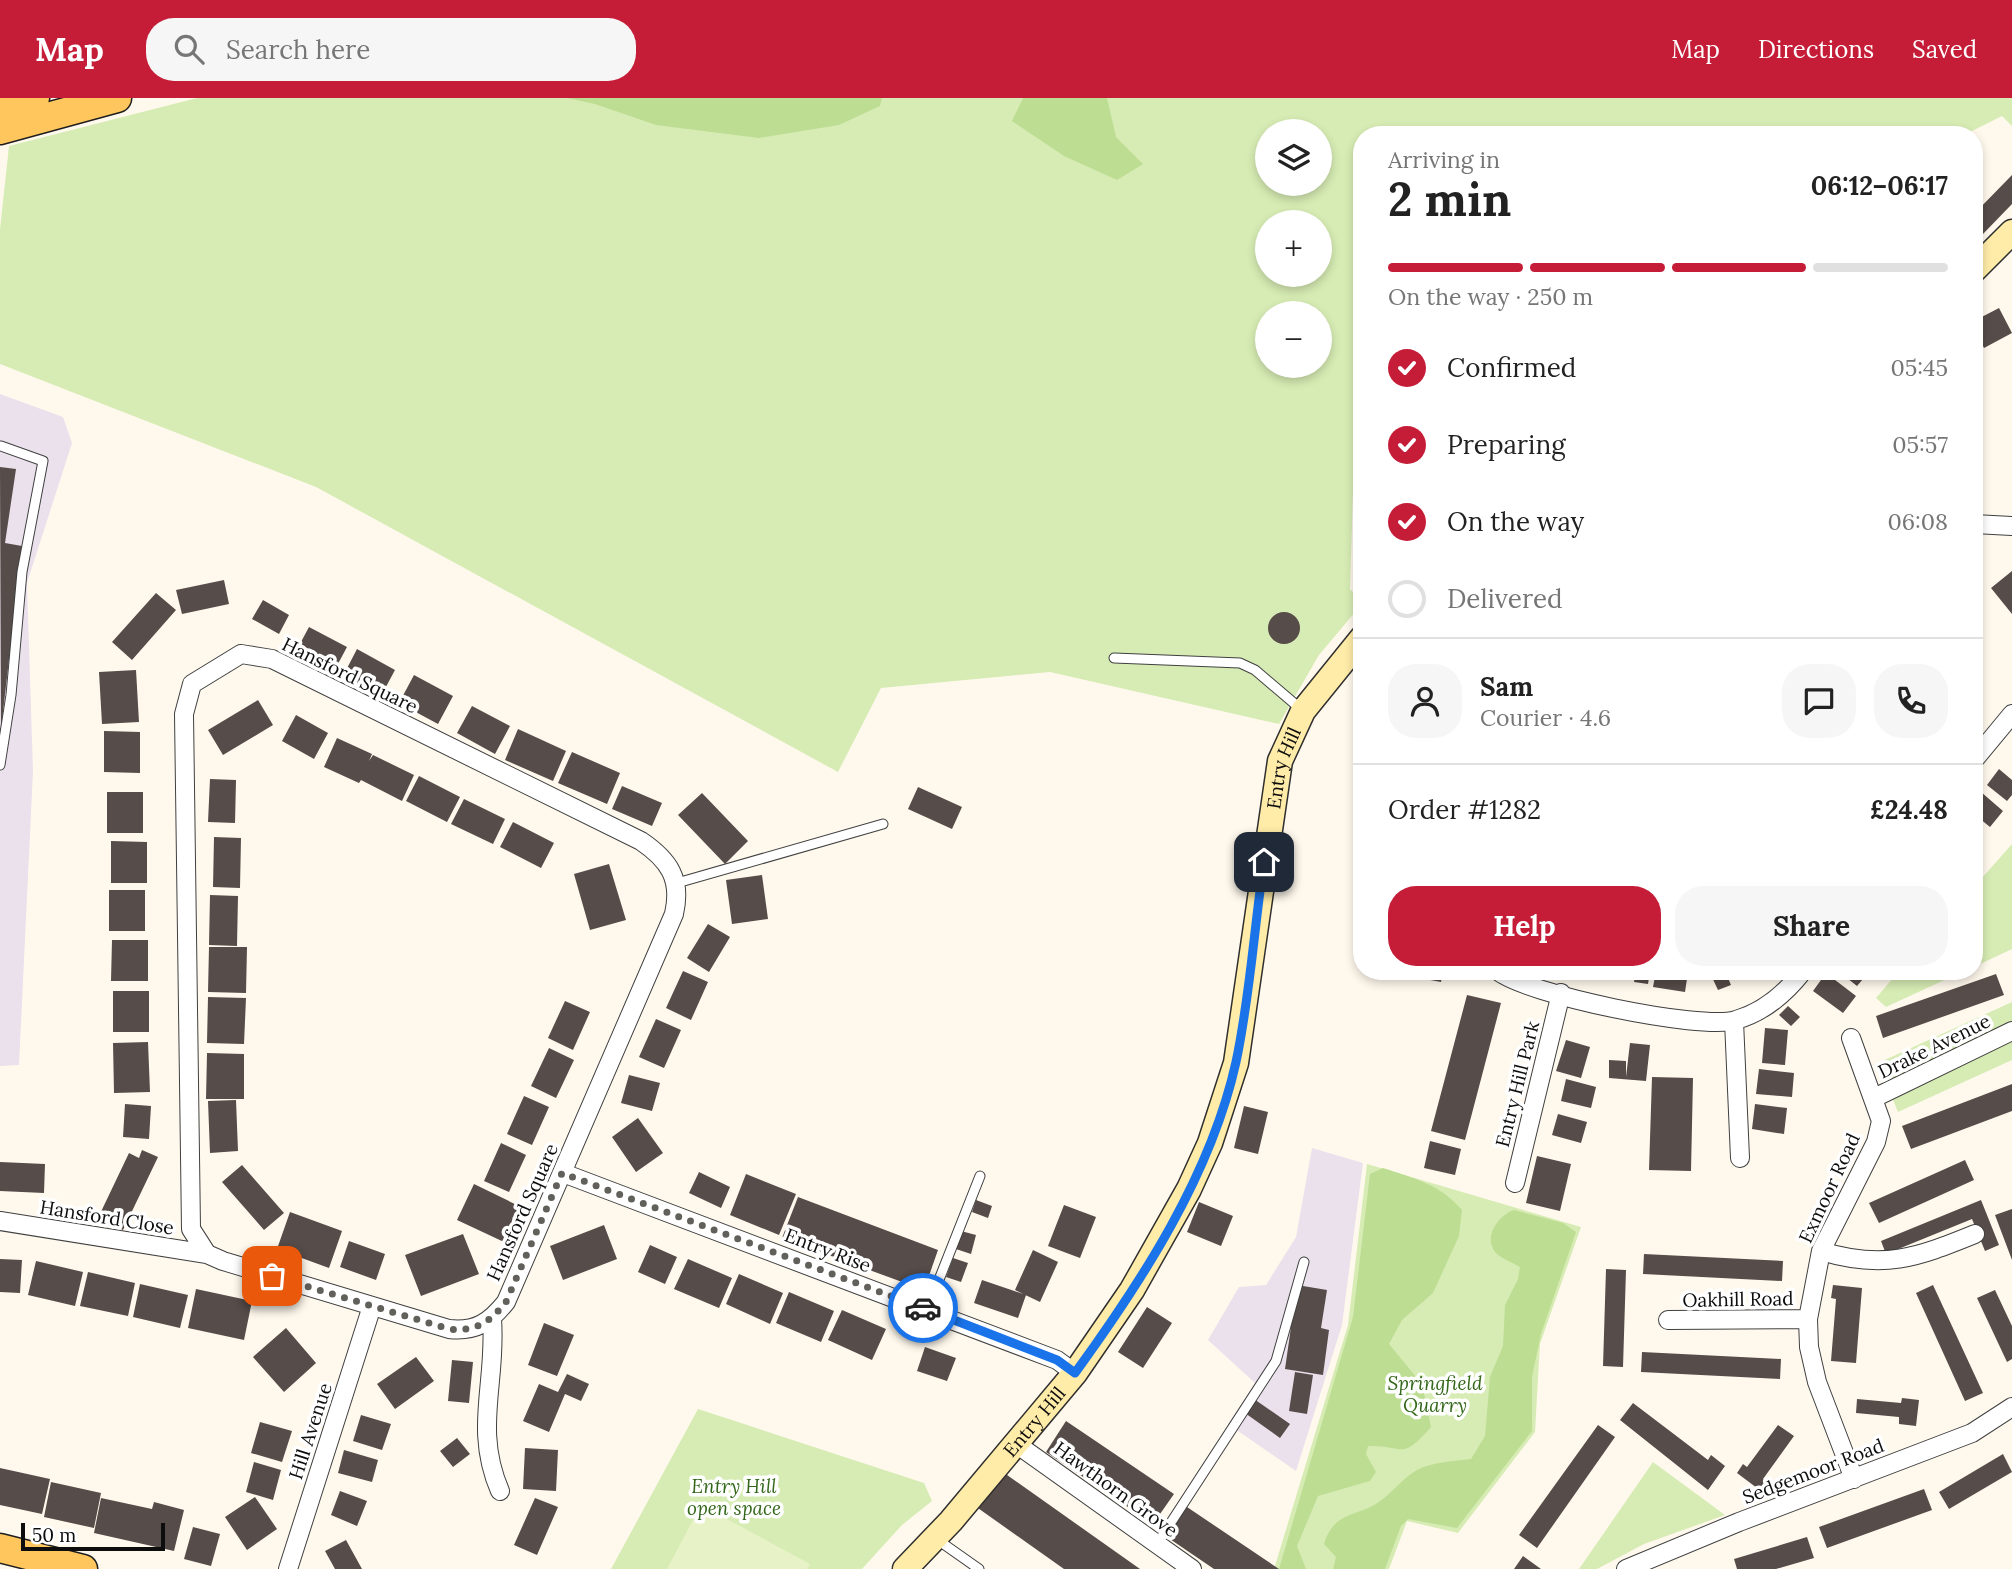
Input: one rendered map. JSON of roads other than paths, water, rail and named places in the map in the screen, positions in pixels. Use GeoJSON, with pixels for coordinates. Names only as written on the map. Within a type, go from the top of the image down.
{"type":"FeatureCollection","features":[{"type":"Feature","properties":{"kind":"main road"},"geometry":{"type":"LineString","coordinates":[[0,107],[35,98]]}},
{"type":"Feature","properties":{"kind":"main road"},"geometry":{"type":"LineString","coordinates":[[0,130],[117,98]]}},
{"type":"Feature","properties":{"kind":"main road"},"geometry":{"type":"LineString","coordinates":[[0,1548],[83,1569]]}},
{"type":"Feature","properties":{"kind":"street"},"geometry":{"type":"LineString","coordinates":[[1983,261],[2012,232]]}},
{"type":"Feature","properties":{"kind":"street"},"geometry":{"type":"LineString","coordinates":[[1983,524],[2012,526]]}},
{"type":"Feature","properties":{"kind":"street","name":"Entry Hill"},"geometry":{"type":"LineString","coordinates":[[905,1569],[1075,1373],[1132,1290],[1189,1189],[1210,1143],[1236,1063],[1280,761],[1303,711],[1353,649]]}},
{"type":"Feature","properties":{"kind":"street","name":"Hansford Square"},"geometry":{"type":"LineString","coordinates":[[207,1254],[191,1229],[190,1218],[184,714],[192,684],[241,653],[272,659],[641,841],[665,861],[677,883],[674,914],[506,1302],[492,1319]]}},
{"type":"Feature","properties":{"kind":"street"},"geometry":{"type":"LineString","coordinates":[[1983,749],[2012,714]]}},
{"type":"Feature","properties":{"kind":"street"},"geometry":{"type":"LineString","coordinates":[[1513,980],[1522,985],[1635,1014],[1713,1024],[1734,1021],[1776,1001],[1796,980]]}},
{"type":"Feature","properties":{"kind":"street","name":"Entry Hill Park"},"geometry":{"type":"LineString","coordinates":[[1514,1184],[1561,993]]}},
{"type":"Feature","properties":{"kind":"street"},"geometry":{"type":"LineString","coordinates":[[1734,1021],[1740,1158]]}},
{"type":"Feature","properties":{"kind":"street","name":"Drake Avenue"},"geometry":{"type":"LineString","coordinates":[[1874,1098],[2012,1031]]}},
{"type":"Feature","properties":{"kind":"street","name":"Exmoor Road"},"geometry":{"type":"LineString","coordinates":[[1851,1038],[1881,1121],[1876,1142],[1821,1251],[1808,1319],[1809,1347],[1817,1382],[1854,1479]]}},
{"type":"Feature","properties":{"kind":"street","name":"Entry Rise"},"geometry":{"type":"LineString","coordinates":[[562,1173],[1057,1360],[1075,1373]]}},
{"type":"Feature","properties":{"kind":"street","name":"Hansford Close"},"geometry":{"type":"LineString","coordinates":[[0,1221],[207,1254]]}},
{"type":"Feature","properties":{"kind":"street"},"geometry":{"type":"LineString","coordinates":[[1821,1251],[1855,1262],[1895,1261],[1975,1234]]}},
{"type":"Feature","properties":{"kind":"street"},"geometry":{"type":"LineString","coordinates":[[207,1254],[449,1329],[464,1331],[492,1319],[494,1339],[486,1413],[488,1464],[500,1491]]}},
{"type":"Feature","properties":{"kind":"street","name":"Hill Avenue"},"geometry":{"type":"LineString","coordinates":[[288,1569],[372,1306]]}},
{"type":"Feature","properties":{"kind":"street","name":"Oakhill Road"},"geometry":{"type":"LineString","coordinates":[[1668,1320],[1808,1319]]}},
{"type":"Feature","properties":{"kind":"street","name":"Sedgemoor Road"},"geometry":{"type":"LineString","coordinates":[[1626,1569],[1727,1526],[1972,1433],[2012,1407]]}},
{"type":"Feature","properties":{"kind":"street","name":"Hawthorn Grove"},"geometry":{"type":"LineString","coordinates":[[1015,1443],[1192,1569]]}},
{"type":"Feature","properties":{"kind":"lane"},"geometry":{"type":"LineString","coordinates":[[0,765],[11,695],[22,572],[43,461],[1,446]]}},
{"type":"Feature","properties":{"kind":"lane"},"geometry":{"type":"LineString","coordinates":[[1114,658],[1240,663],[1255,670],[1303,711]]}},
{"type":"Feature","properties":{"kind":"lane"},"geometry":{"type":"LineString","coordinates":[[677,883],[883,824]]}},
{"type":"Feature","properties":{"kind":"lane"},"geometry":{"type":"LineString","coordinates":[[927,1310],[980,1176]]}},
{"type":"Feature","properties":{"kind":"lane"},"geometry":{"type":"LineString","coordinates":[[1157,1544],[1276,1361],[1304,1262]]}},
{"type":"Feature","properties":{"kind":"lane"},"geometry":{"type":"LineString","coordinates":[[934,1537],[979,1569]]}},
{"type":"Feature","properties":{"kind":"park label","name":"Springfield Quarry"},"geometry":{"type":"Point","coordinates":[1435,1394]}},
{"type":"Feature","properties":{"kind":"park label","name":"Entry Hill open space"},"geometry":{"type":"Point","coordinates":[734,1497]}}]}
